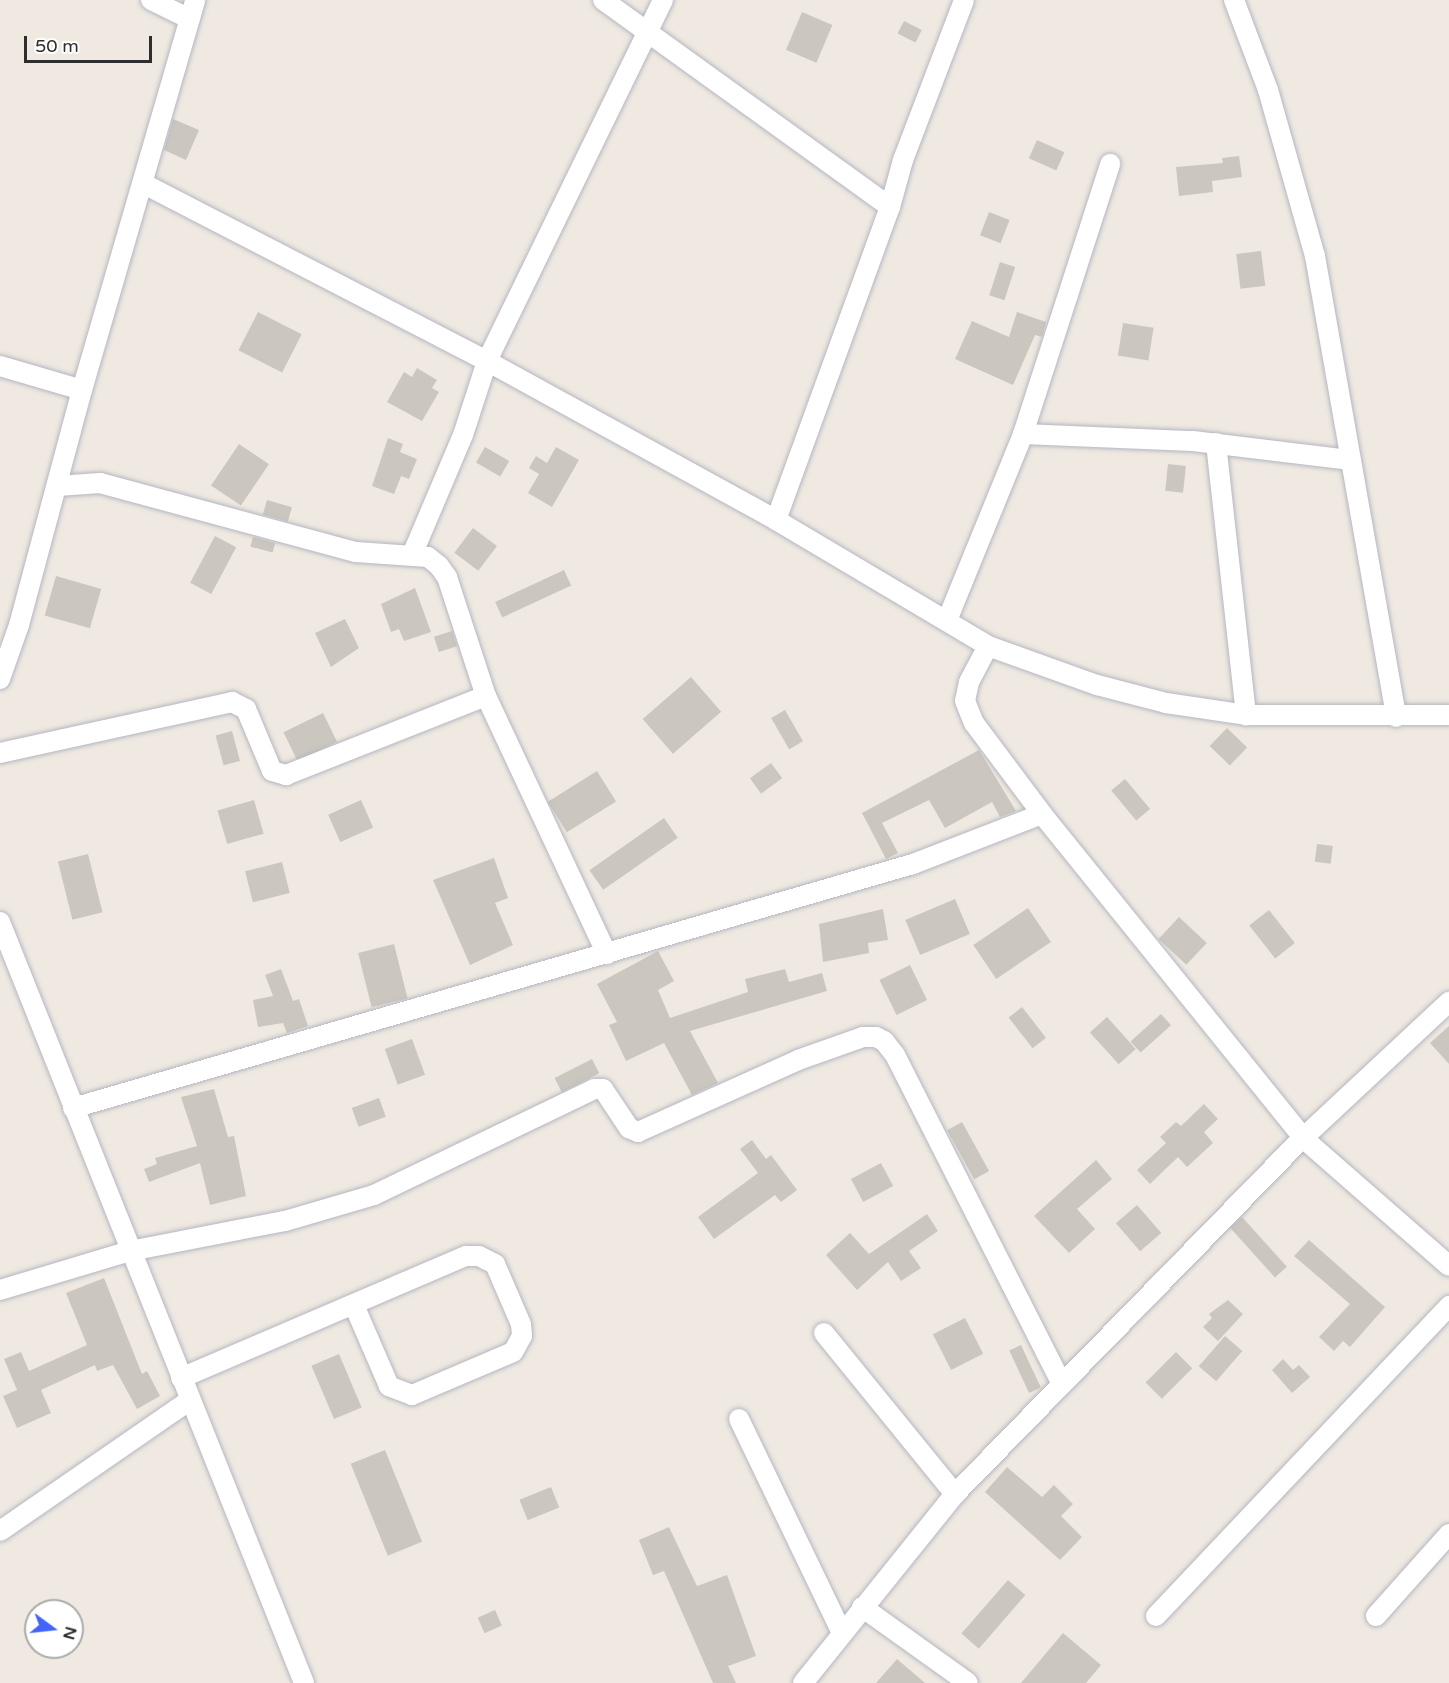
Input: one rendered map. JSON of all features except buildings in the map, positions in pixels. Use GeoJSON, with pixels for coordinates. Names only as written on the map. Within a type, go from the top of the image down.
{"type":"FeatureCollection","features":[{"type":"Feature","properties":{"kind":"street"},"geometry":{"type":"LineString","coordinates":[[151,0],[190,19]]}},
{"type":"Feature","properties":{"kind":"street"},"geometry":{"type":"LineString","coordinates":[[0,679],[58,486],[82,390],[144,184],[195,0]]}},
{"type":"Feature","properties":{"kind":"street"},"geometry":{"type":"LineString","coordinates":[[603,0],[647,34],[890,207]]}},
{"type":"Feature","properties":{"kind":"street"},"geometry":{"type":"LineString","coordinates":[[412,555],[463,435],[487,361],[663,0]]}},
{"type":"Feature","properties":{"kind":"street"},"geometry":{"type":"LineString","coordinates":[[776,520],[890,207],[903,160],[964,0]]}},
{"type":"Feature","properties":{"kind":"street"},"geometry":{"type":"LineString","coordinates":[[1234,0],[1268,90],[1315,256],[1396,717]]}},
{"type":"Feature","properties":{"kind":"street"},"geometry":{"type":"LineString","coordinates":[[948,618],[1023,434],[1110,164]]}},
{"type":"Feature","properties":{"kind":"street"},"geometry":{"type":"LineString","coordinates":[[144,184],[487,361],[776,520],[948,618],[988,646],[1097,685],[1166,703],[1246,715],[1396,717],[1449,715]]}},
{"type":"Feature","properties":{"kind":"street"},"geometry":{"type":"LineString","coordinates":[[0,366],[82,390]]}},
{"type":"Feature","properties":{"kind":"street"},"geometry":{"type":"LineString","coordinates":[[1023,434],[1216,443],[1351,460]]}},
{"type":"Feature","properties":{"kind":"street"},"geometry":{"type":"LineString","coordinates":[[1216,443],[1246,715]]}},
{"type":"Feature","properties":{"kind":"street"},"geometry":{"type":"LineString","coordinates":[[58,486],[100,483],[356,552],[428,557],[447,577],[486,696],[607,954]]}},
{"type":"Feature","properties":{"kind":"street"},"geometry":{"type":"LineString","coordinates":[[988,646],[969,682],[964,701],[974,723],[1042,814],[1303,1138],[1447,1261]]}},
{"type":"Feature","properties":{"kind":"street"},"geometry":{"type":"LineString","coordinates":[[0,753],[232,702],[246,709],[272,771],[286,775],[486,696]]}},
{"type":"Feature","properties":{"kind":"street"},"geometry":{"type":"LineString","coordinates":[[73,1108],[913,864],[1042,814]]}},
{"type":"Feature","properties":{"kind":"street"},"geometry":{"type":"LineString","coordinates":[[0,922],[304,1683]]}},
{"type":"Feature","properties":{"kind":"street"},"geometry":{"type":"LineString","coordinates":[[803,1683],[955,1494],[1303,1138],[1449,1002]]}},
{"type":"Feature","properties":{"kind":"street"},"geometry":{"type":"LineString","coordinates":[[0,1290],[130,1251],[285,1221],[374,1196],[594,1089],[603,1089],[629,1128],[638,1131],[798,1060],[863,1038],[876,1037],[884,1041],[896,1055],[1062,1384]]}},
{"type":"Feature","properties":{"kind":"street"},"geometry":{"type":"LineString","coordinates":[[181,1378],[466,1256],[480,1256],[495,1264],[521,1324],[522,1336],[513,1352],[412,1395],[389,1386],[354,1305]]}},
{"type":"Feature","properties":{"kind":"street"},"geometry":{"type":"LineString","coordinates":[[1156,1616],[1449,1306]]}},
{"type":"Feature","properties":{"kind":"street"},"geometry":{"type":"LineString","coordinates":[[824,1333],[955,1494]]}},
{"type":"Feature","properties":{"kind":"street"},"geometry":{"type":"LineString","coordinates":[[0,1531],[190,1400]]}},
{"type":"Feature","properties":{"kind":"street"},"geometry":{"type":"LineString","coordinates":[[739,1419],[842,1633]]}},
{"type":"Feature","properties":{"kind":"street"},"geometry":{"type":"LineString","coordinates":[[1376,1616],[1449,1534]]}},
{"type":"Feature","properties":{"kind":"street"},"geometry":{"type":"LineString","coordinates":[[862,1607],[968,1683]]}}]}
